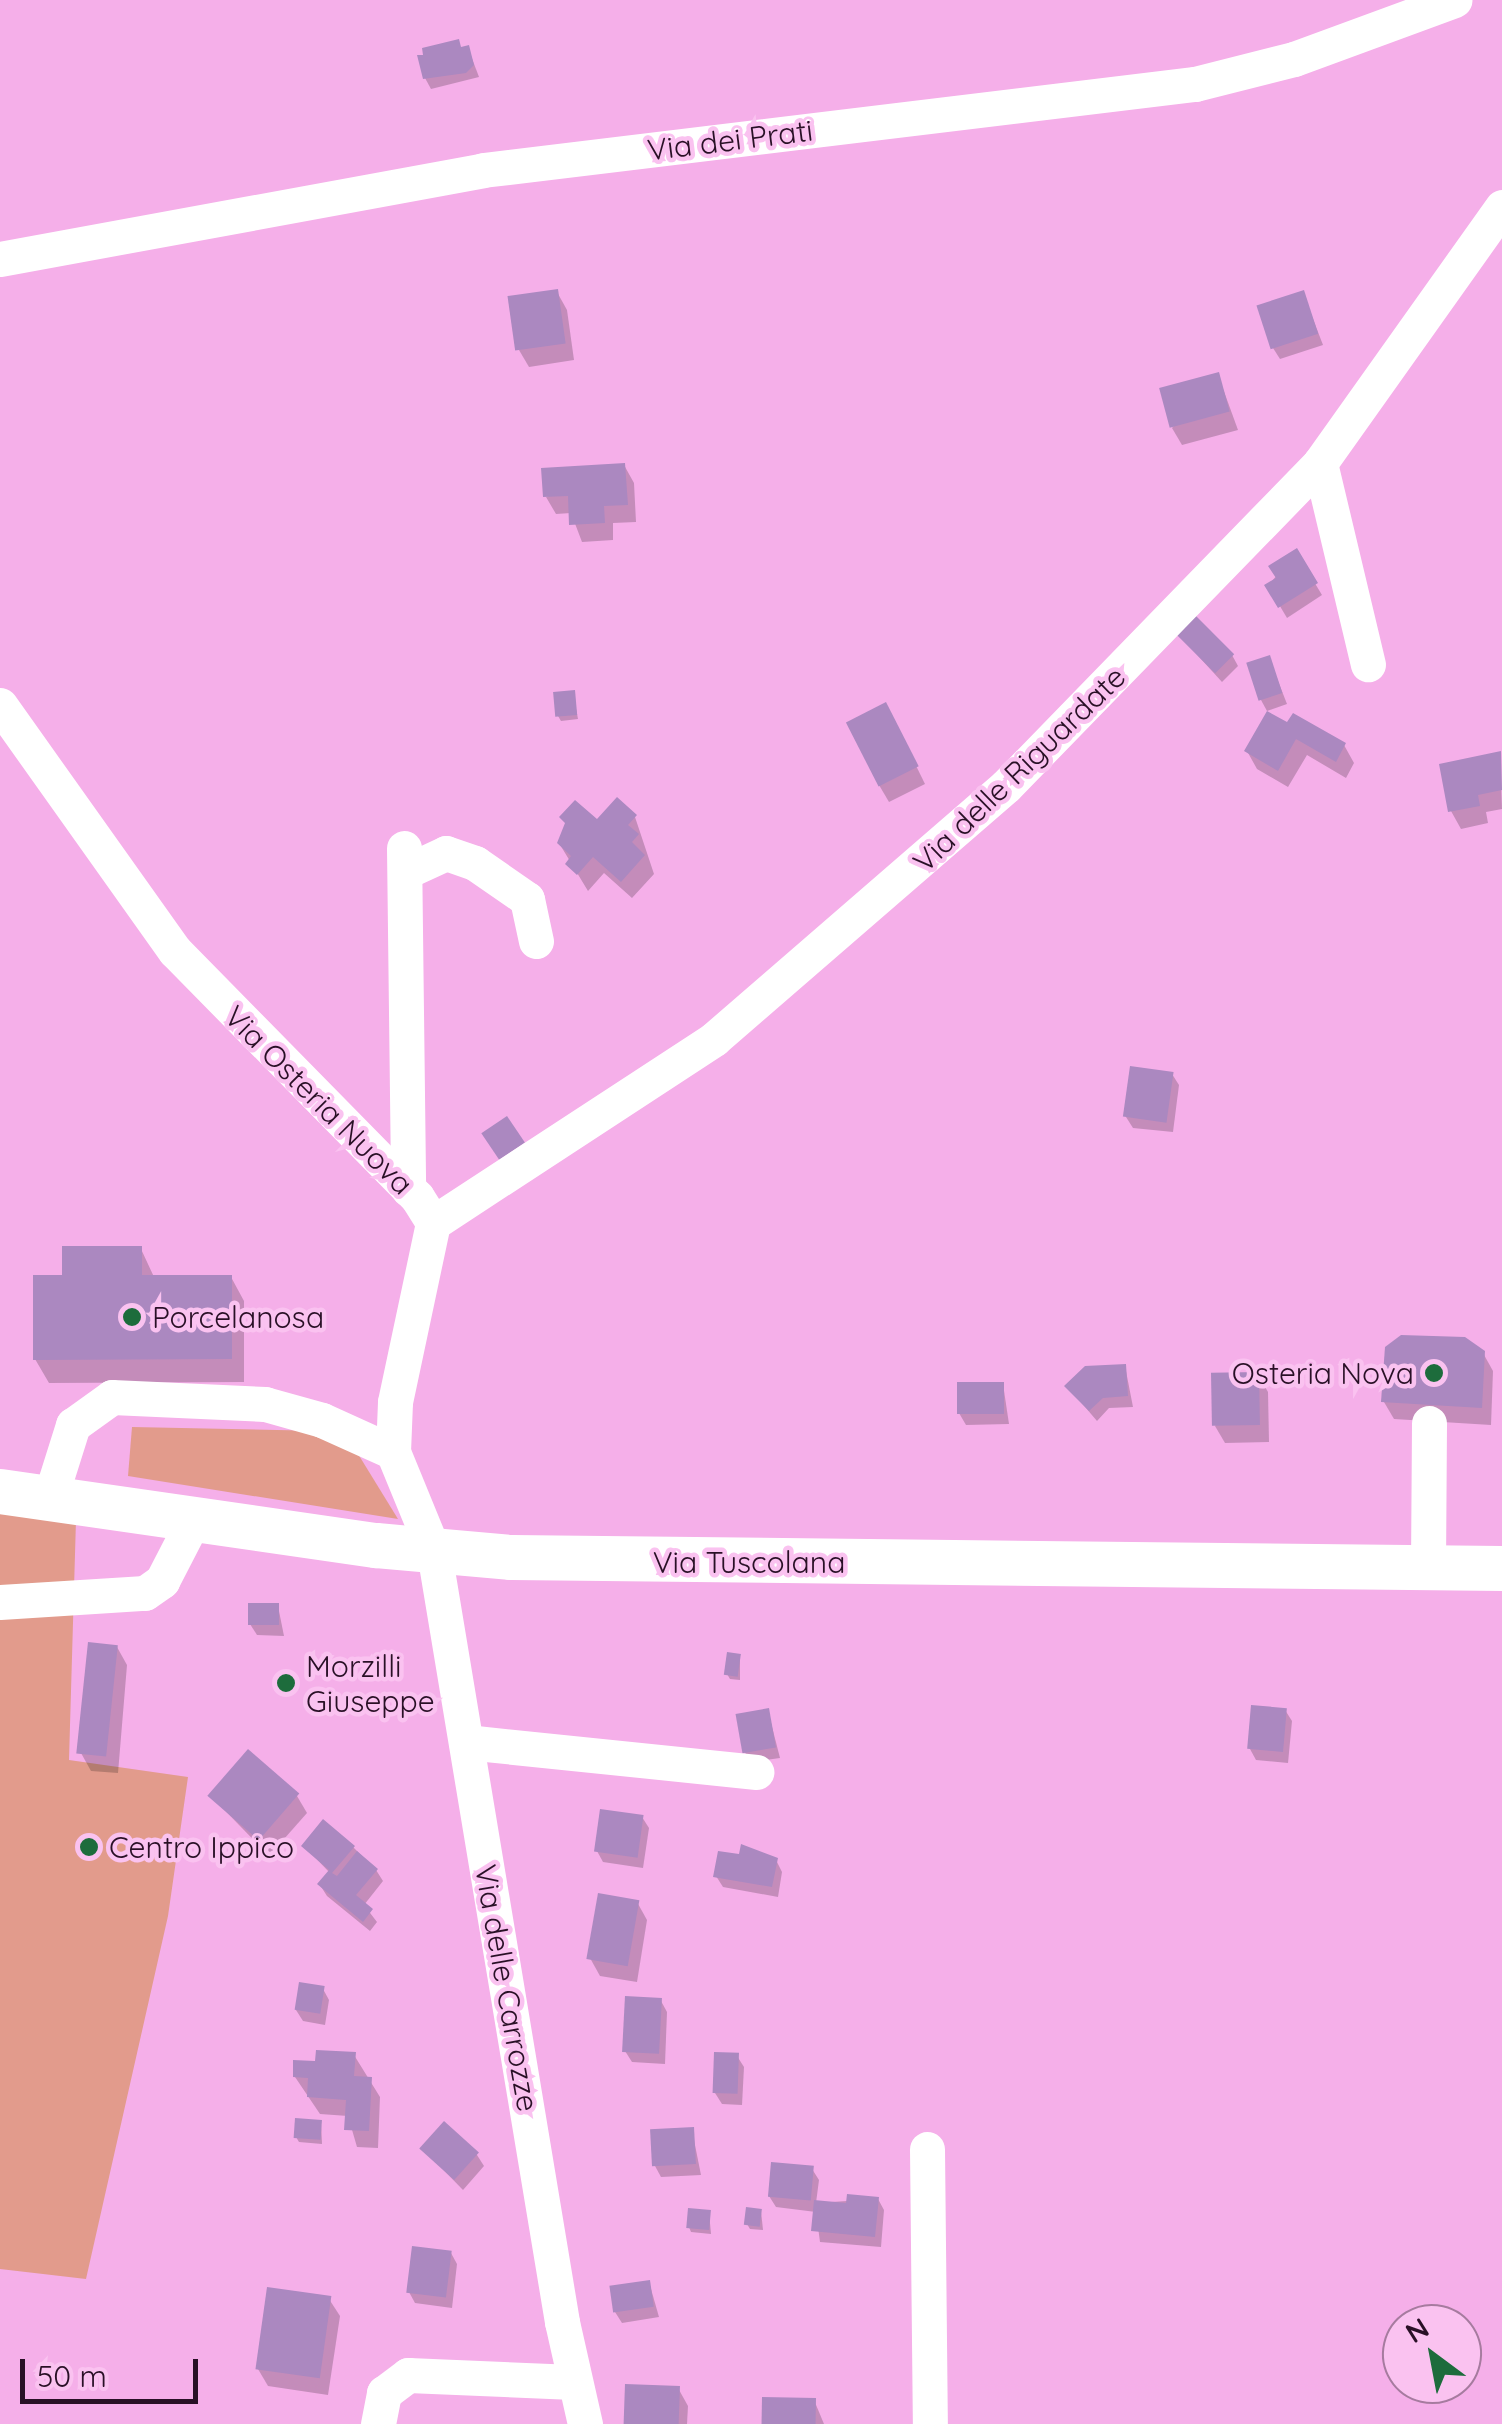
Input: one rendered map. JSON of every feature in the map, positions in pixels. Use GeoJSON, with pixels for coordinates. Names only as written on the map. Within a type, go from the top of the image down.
{"type":"FeatureCollection","features":[{"type":"Feature","properties":{"kind":"main road","name":"Via Tuscolana"},"geometry":{"type":"LineString","coordinates":[[0,1491],[434,1552],[670,1561],[1502,1568]]}},
{"type":"Feature","properties":{"kind":"street","name":"Via dei Prati"},"geometry":{"type":"LineString","coordinates":[[0,259],[483,170],[1195,84],[1294,59],[1454,0]]}},
{"type":"Feature","properties":{"kind":"street","name":"Via delle Riguardate"},"geometry":{"type":"LineString","coordinates":[[432,1224],[645,1089],[816,957],[1027,765],[1320,463],[1502,207]]}},
{"type":"Feature","properties":{"kind":"street"},"geometry":{"type":"LineString","coordinates":[[1320,463],[1368,664]]}},
{"type":"Feature","properties":{"kind":"street","name":"Via Osteria Nuova"},"geometry":{"type":"LineString","coordinates":[[0,704],[174,950],[408,1189],[432,1224],[396,1402],[393,1452],[434,1552]]}},
{"type":"Feature","properties":{"kind":"street"},"geometry":{"type":"LineString","coordinates":[[408,1189],[404,860],[446,853],[475,863],[527,898],[536,942]]}},
{"type":"Feature","properties":{"kind":"street"},"geometry":{"type":"LineString","coordinates":[[50,1498],[73,1425],[112,1397],[265,1404],[322,1420],[393,1452]]}},
{"type":"Feature","properties":{"kind":"street"},"geometry":{"type":"LineString","coordinates":[[1428,1423],[1428,1568]]}},
{"type":"Feature","properties":{"kind":"street"},"geometry":{"type":"LineString","coordinates":[[0,1602],[144,1594],[162,1581],[194,1519]]}},
{"type":"Feature","properties":{"kind":"street","name":"Via delle Carrozze"},"geometry":{"type":"LineString","coordinates":[[434,1552],[574,2382],[585,2424]]}},
{"type":"Feature","properties":{"kind":"street"},"geometry":{"type":"LineString","coordinates":[[466,1742],[756,1772]]}},
{"type":"Feature","properties":{"kind":"street"},"geometry":{"type":"LineString","coordinates":[[927,2149],[930,2424]]}},
{"type":"Feature","properties":{"kind":"street"},"geometry":{"type":"LineString","coordinates":[[378,2424],[384,2393],[408,2375],[574,2382]]}},
{"type":"Feature","properties":{"kind":"shaded area"},"geometry":{"type":"Polygon","coordinates":[[[132,1427],[323,1431],[355,1449],[398,1519],[128,1476],[132,1427]]]}},
{"type":"Feature","properties":{"kind":"shaded area","name":"Centro Ippico"},"geometry":{"type":"Polygon","coordinates":[[[0,1508],[76,1520],[69,1760],[188,1777],[168,1916],[86,2279],[0,2269],[0,1508]]]}},
{"type":"Feature","properties":{"kind":"building"},"geometry":{"type":"Polygon","coordinates":[[[459,39],[461,47],[469,45],[474,65],[466,73],[423,79],[417,55],[423,55],[422,48],[459,39]]]}},
{"type":"Feature","properties":{"kind":"building"},"geometry":{"type":"Polygon","coordinates":[[[558,289],[566,343],[515,351],[507,296],[558,289]]]}},
{"type":"Feature","properties":{"kind":"building"},"geometry":{"type":"Polygon","coordinates":[[[1304,290],[1318,334],[1271,349],[1256,305],[1304,290]]]}},
{"type":"Feature","properties":{"kind":"building"},"geometry":{"type":"Polygon","coordinates":[[[1219,372],[1230,412],[1170,428],[1159,388],[1219,372]]]}},
{"type":"Feature","properties":{"kind":"building"},"geometry":{"type":"Polygon","coordinates":[[[625,463],[628,505],[604,506],[605,523],[569,525],[568,496],[543,497],[541,468],[625,463]]]}},
{"type":"Feature","properties":{"kind":"building"},"geometry":{"type":"Polygon","coordinates":[[[1297,548],[1318,583],[1278,608],[1264,585],[1276,578],[1268,566],[1297,548]]]}},
{"type":"Feature","properties":{"kind":"building"},"geometry":{"type":"Polygon","coordinates":[[[1196,616],[1234,654],[1215,673],[1177,635],[1196,616]]]}},
{"type":"Feature","properties":{"kind":"building"},"geometry":{"type":"Polygon","coordinates":[[[1270,655],[1282,693],[1259,701],[1246,663],[1270,655]]]}},
{"type":"Feature","properties":{"kind":"building"},"geometry":{"type":"Polygon","coordinates":[[[575,690],[577,715],[555,717],[553,692],[575,690]]]}},
{"type":"Feature","properties":{"kind":"building"},"geometry":{"type":"Polygon","coordinates":[[[886,702],[919,766],[879,787],[846,722],[886,702]]]}},
{"type":"Feature","properties":{"kind":"building"},"geometry":{"type":"Polygon","coordinates":[[[1267,711],[1287,722],[1293,713],[1346,743],[1336,762],[1296,739],[1278,771],[1244,751],[1267,711]]]}},
{"type":"Feature","properties":{"kind":"building"},"geometry":{"type":"Polygon","coordinates":[[[1501,751],[1502,790],[1478,795],[1480,806],[1448,812],[1439,764],[1501,751]]]}},
{"type":"Feature","properties":{"kind":"building"},"geometry":{"type":"Polygon","coordinates":[[[617,797],[637,815],[628,825],[639,834],[632,842],[645,855],[621,882],[593,857],[577,875],[565,864],[571,856],[557,843],[565,823],[559,817],[575,800],[597,819],[617,797]]]}},
{"type":"Feature","properties":{"kind":"building"},"geometry":{"type":"Polygon","coordinates":[[[1130,1066],[1174,1072],[1166,1123],[1123,1117],[1130,1066]]]}},
{"type":"Feature","properties":{"kind":"building"},"geometry":{"type":"Polygon","coordinates":[[[507,1116],[525,1143],[499,1160],[481,1133],[507,1116]]]}},
{"type":"Feature","properties":{"kind":"building","name":"Porcelanosa"},"geometry":{"type":"Polygon","coordinates":[[[62,1246],[142,1246],[142,1275],[232,1275],[232,1359],[33,1360],[33,1275],[62,1275],[62,1246]]]}},
{"type":"Feature","properties":{"kind":"building"},"geometry":{"type":"Polygon","coordinates":[[[1401,1335],[1465,1337],[1485,1351],[1482,1408],[1381,1402],[1385,1347],[1401,1335]]]}},
{"type":"Feature","properties":{"kind":"building"},"geometry":{"type":"Polygon","coordinates":[[[1126,1364],[1128,1396],[1103,1398],[1089,1411],[1064,1386],[1085,1366],[1126,1364]]]}},
{"type":"Feature","properties":{"kind":"building"},"geometry":{"type":"Polygon","coordinates":[[[1259,1372],[1260,1425],[1212,1426],[1211,1373],[1259,1372]]]}},
{"type":"Feature","properties":{"kind":"building"},"geometry":{"type":"Polygon","coordinates":[[[957,1382],[1004,1382],[1004,1414],[957,1414],[957,1382]]]}},
{"type":"Feature","properties":{"kind":"building"},"geometry":{"type":"Polygon","coordinates":[[[248,1603],[279,1603],[279,1625],[248,1625],[248,1603]]]}},
{"type":"Feature","properties":{"kind":"building"},"geometry":{"type":"Polygon","coordinates":[[[88,1642],[118,1645],[106,1757],[76,1753],[88,1642]]]}},
{"type":"Feature","properties":{"kind":"building"},"geometry":{"type":"Polygon","coordinates":[[[727,1652],[741,1654],[738,1677],[724,1675],[727,1652]]]}},
{"type":"Feature","properties":{"kind":"building"},"geometry":{"type":"Polygon","coordinates":[[[1251,1705],[1287,1708],[1283,1752],[1247,1749],[1251,1705]]]}},
{"type":"Feature","properties":{"kind":"building"},"geometry":{"type":"Polygon","coordinates":[[[769,1708],[776,1747],[742,1753],[736,1714],[769,1708]]]}},
{"type":"Feature","properties":{"kind":"building"},"geometry":{"type":"Polygon","coordinates":[[[248,1749],[299,1794],[259,1840],[207,1796],[248,1749]]]}},
{"type":"Feature","properties":{"kind":"building"},"geometry":{"type":"Polygon","coordinates":[[[600,1809],[644,1815],[638,1858],[594,1852],[600,1809]]]}},
{"type":"Feature","properties":{"kind":"building"},"geometry":{"type":"Polygon","coordinates":[[[323,1819],[355,1846],[332,1873],[337,1876],[357,1851],[378,1869],[356,1895],[373,1909],[363,1922],[317,1884],[329,1870],[301,1846],[323,1819]]]}},
{"type":"Feature","properties":{"kind":"building"},"geometry":{"type":"Polygon","coordinates":[[[741,1844],[778,1858],[772,1887],[713,1877],[718,1851],[739,1854],[741,1844]]]}},
{"type":"Feature","properties":{"kind":"building"},"geometry":{"type":"Polygon","coordinates":[[[598,1893],[639,1900],[628,1966],[586,1959],[598,1893]]]}},
{"type":"Feature","properties":{"kind":"building"},"geometry":{"type":"Polygon","coordinates":[[[299,1982],[325,1986],[320,2014],[295,2010],[299,1982]]]}},
{"type":"Feature","properties":{"kind":"building"},"geometry":{"type":"Polygon","coordinates":[[[625,1996],[662,1998],[659,2054],[622,2052],[625,1996]]]}},
{"type":"Feature","properties":{"kind":"building"},"geometry":{"type":"Polygon","coordinates":[[[316,2050],[356,2052],[354,2076],[372,2077],[369,2131],[344,2130],[346,2100],[307,2097],[308,2078],[293,2077],[293,2060],[315,2061],[316,2050]]]}},
{"type":"Feature","properties":{"kind":"building"},"geometry":{"type":"Polygon","coordinates":[[[714,2052],[739,2053],[738,2094],[713,2093],[714,2052]]]}},
{"type":"Feature","properties":{"kind":"building"},"geometry":{"type":"Polygon","coordinates":[[[295,2118],[322,2120],[321,2140],[294,2138],[295,2118]]]}},
{"type":"Feature","properties":{"kind":"building"},"geometry":{"type":"Polygon","coordinates":[[[444,2121],[479,2152],[454,2180],[419,2148],[444,2121]]]}},
{"type":"Feature","properties":{"kind":"building"},"geometry":{"type":"Polygon","coordinates":[[[694,2127],[696,2164],[652,2166],[650,2129],[694,2127]]]}},
{"type":"Feature","properties":{"kind":"building"},"geometry":{"type":"Polygon","coordinates":[[[771,2162],[814,2166],[811,2201],[768,2197],[771,2162]]]}},
{"type":"Feature","properties":{"kind":"building"},"geometry":{"type":"Polygon","coordinates":[[[847,2194],[879,2197],[875,2237],[811,2231],[814,2200],[846,2203],[847,2194]]]}},
{"type":"Feature","properties":{"kind":"building"},"geometry":{"type":"Polygon","coordinates":[[[746,2207],[762,2209],[760,2227],[744,2225],[746,2207]]]}},
{"type":"Feature","properties":{"kind":"building"},"geometry":{"type":"Polygon","coordinates":[[[688,2208],[711,2210],[709,2230],[686,2228],[688,2208]]]}},
{"type":"Feature","properties":{"kind":"building"},"geometry":{"type":"Polygon","coordinates":[[[412,2246],[452,2251],[446,2298],[406,2293],[412,2246]]]}},
{"type":"Feature","properties":{"kind":"building"},"geometry":{"type":"Polygon","coordinates":[[[650,2280],[654,2307],[613,2312],[609,2286],[650,2280]]]}},
{"type":"Feature","properties":{"kind":"building"},"geometry":{"type":"Polygon","coordinates":[[[267,2287],[331,2296],[320,2378],[255,2369],[267,2287]]]}},
{"type":"Feature","properties":{"kind":"building"},"geometry":{"type":"Polygon","coordinates":[[[625,2384],[680,2386],[679,2424],[624,2424],[625,2384]]]}},
{"type":"Feature","properties":{"kind":"building"},"geometry":{"type":"Polygon","coordinates":[[[762,2397],[816,2398],[816,2424],[762,2424],[762,2397]]]}},
{"type":"Feature","properties":{"kind":"place","name":"Porcelanosa"},"geometry":{"type":"Point","coordinates":[132,1317]}},
{"type":"Feature","properties":{"kind":"place","name":"Osteria Nova"},"geometry":{"type":"Point","coordinates":[1434,1373]}},
{"type":"Feature","properties":{"kind":"place","name":"Morzilli Giuseppe"},"geometry":{"type":"Point","coordinates":[286,1683]}},
{"type":"Feature","properties":{"kind":"place","name":"Centro Ippico"},"geometry":{"type":"Point","coordinates":[89,1847]}}]}
